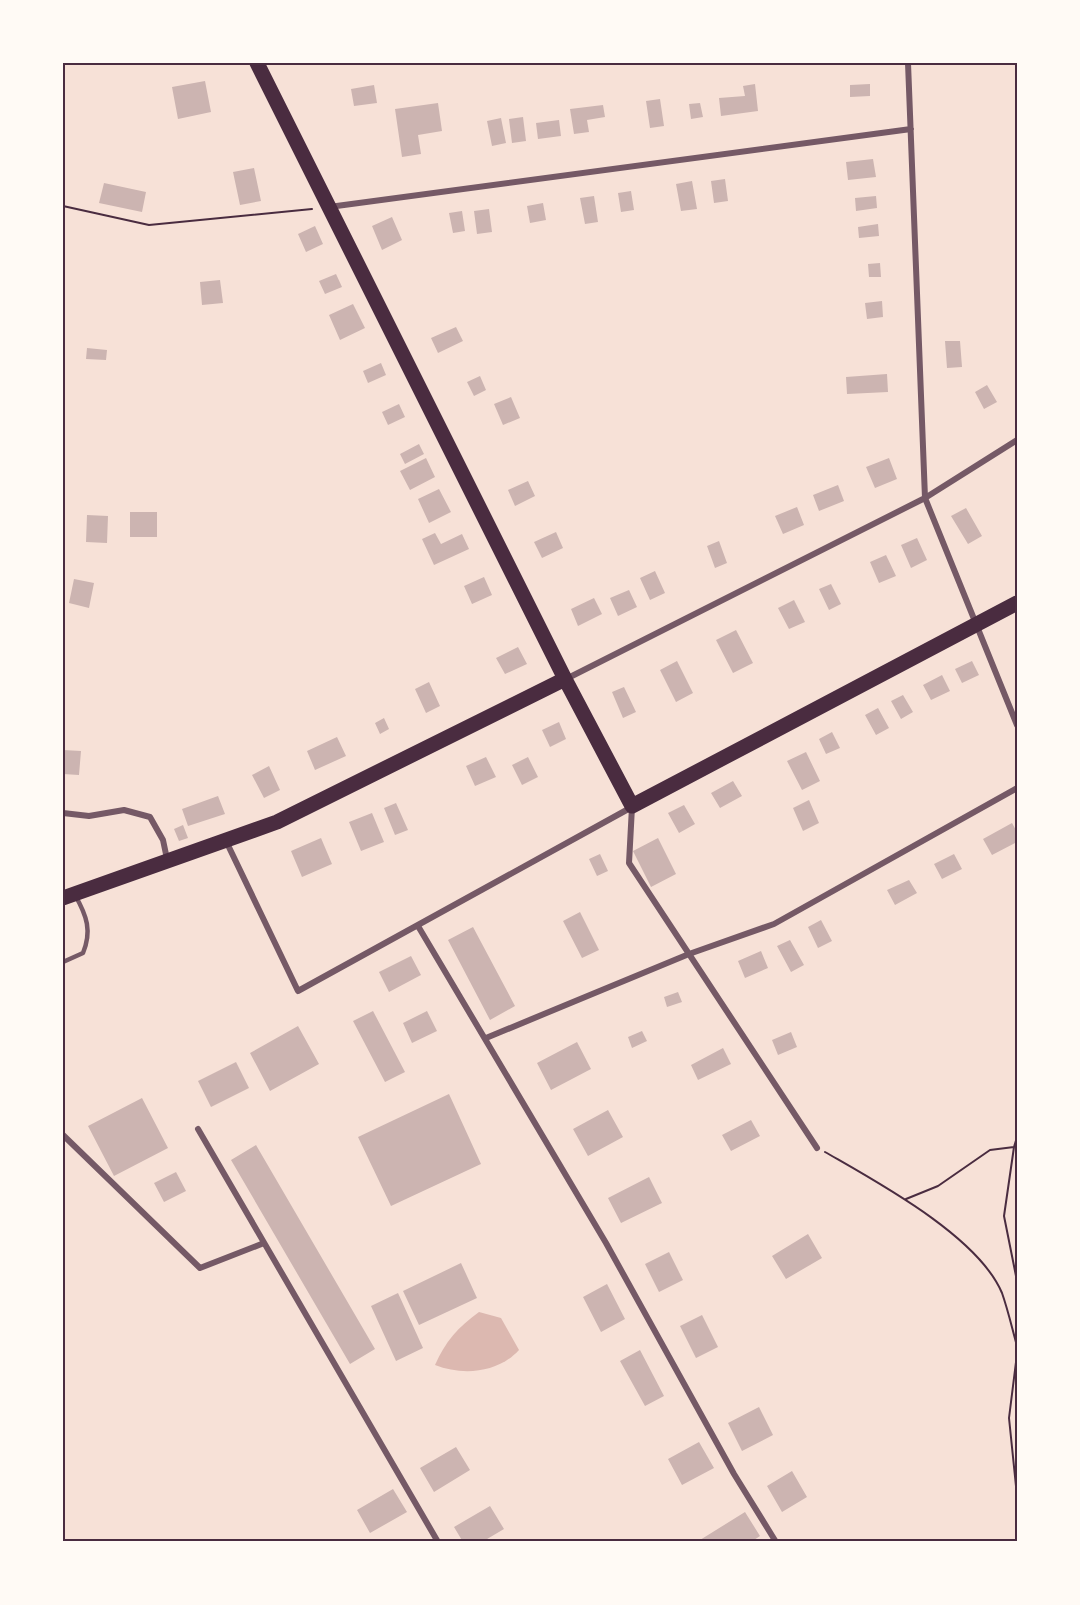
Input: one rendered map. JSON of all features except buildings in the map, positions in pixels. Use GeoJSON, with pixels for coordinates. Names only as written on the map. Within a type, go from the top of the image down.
{"type":"FeatureCollection","features":[{"type":"Feature","properties":{"kind":"main road"},"geometry":{"type":"LineString","coordinates":[[257,63],[327,207],[632,806],[1017,603]]}},
{"type":"Feature","properties":{"kind":"main road"},"geometry":{"type":"LineString","coordinates":[[69,896],[167,859],[277,822],[566,679]]}},
{"type":"Feature","properties":{"kind":"street"},"geometry":{"type":"LineString","coordinates":[[908,63],[925,498],[1017,725]]}},
{"type":"Feature","properties":{"kind":"street"},"geometry":{"type":"LineString","coordinates":[[327,207],[911,129]]}},
{"type":"Feature","properties":{"kind":"street"},"geometry":{"type":"LineString","coordinates":[[566,679],[925,498],[1017,440]]}},
{"type":"Feature","properties":{"kind":"street"},"geometry":{"type":"LineString","coordinates":[[486,1038],[689,954],[774,924],[1017,788]]}},
{"type":"Feature","properties":{"kind":"street"},"geometry":{"type":"LineString","coordinates":[[225,840],[298,991],[632,806]]}},
{"type":"Feature","properties":{"kind":"street"},"geometry":{"type":"LineString","coordinates":[[632,806],[629,863],[817,1148]]}},
{"type":"Feature","properties":{"kind":"street"},"geometry":{"type":"LineString","coordinates":[[63,813],[89,816],[124,810],[150,817],[163,840],[167,859]]}},
{"type":"Feature","properties":{"kind":"street"},"geometry":{"type":"LineString","coordinates":[[418,926],[606,1243],[734,1474],[776,1542]]}},
{"type":"Feature","properties":{"kind":"street"},"geometry":{"type":"LineString","coordinates":[[198,1129],[438,1542]]}},
{"type":"Feature","properties":{"kind":"street"},"geometry":{"type":"LineString","coordinates":[[63,1135],[200,1268],[264,1243]]}},
{"type":"Feature","properties":{"kind":"lane"},"geometry":{"type":"LineString","coordinates":[[63,962],[83,953],[90,938],[86,915],[69,896]]}},
{"type":"Feature","properties":{"kind":"path"},"geometry":{"type":"LineString","coordinates":[[63,206],[149,225],[327,207]]}},
{"type":"Feature","properties":{"kind":"path"},"geometry":{"type":"LineString","coordinates":[[1017,1137],[1004,1216],[1017,1281]]}},
{"type":"Feature","properties":{"kind":"path"},"geometry":{"type":"LineString","coordinates":[[906,1199],[938,1186],[990,1150],[1016,1147]]}},
{"type":"Feature","properties":{"kind":"path"},"geometry":{"type":"LineString","coordinates":[[817,1148],[906,1199],[972,1252],[1001,1291],[1017,1346]]}},
{"type":"Feature","properties":{"kind":"path"},"geometry":{"type":"LineString","coordinates":[[1017,1354],[1009,1418],[1017,1496]]}},
{"type":"Feature","properties":{"kind":"shaded area"},"geometry":{"type":"Polygon","coordinates":[[[479,1312],[501,1318],[519,1350],[501,1364],[480,1370],[457,1371],[435,1365],[453,1336],[479,1312]]]}}]}
